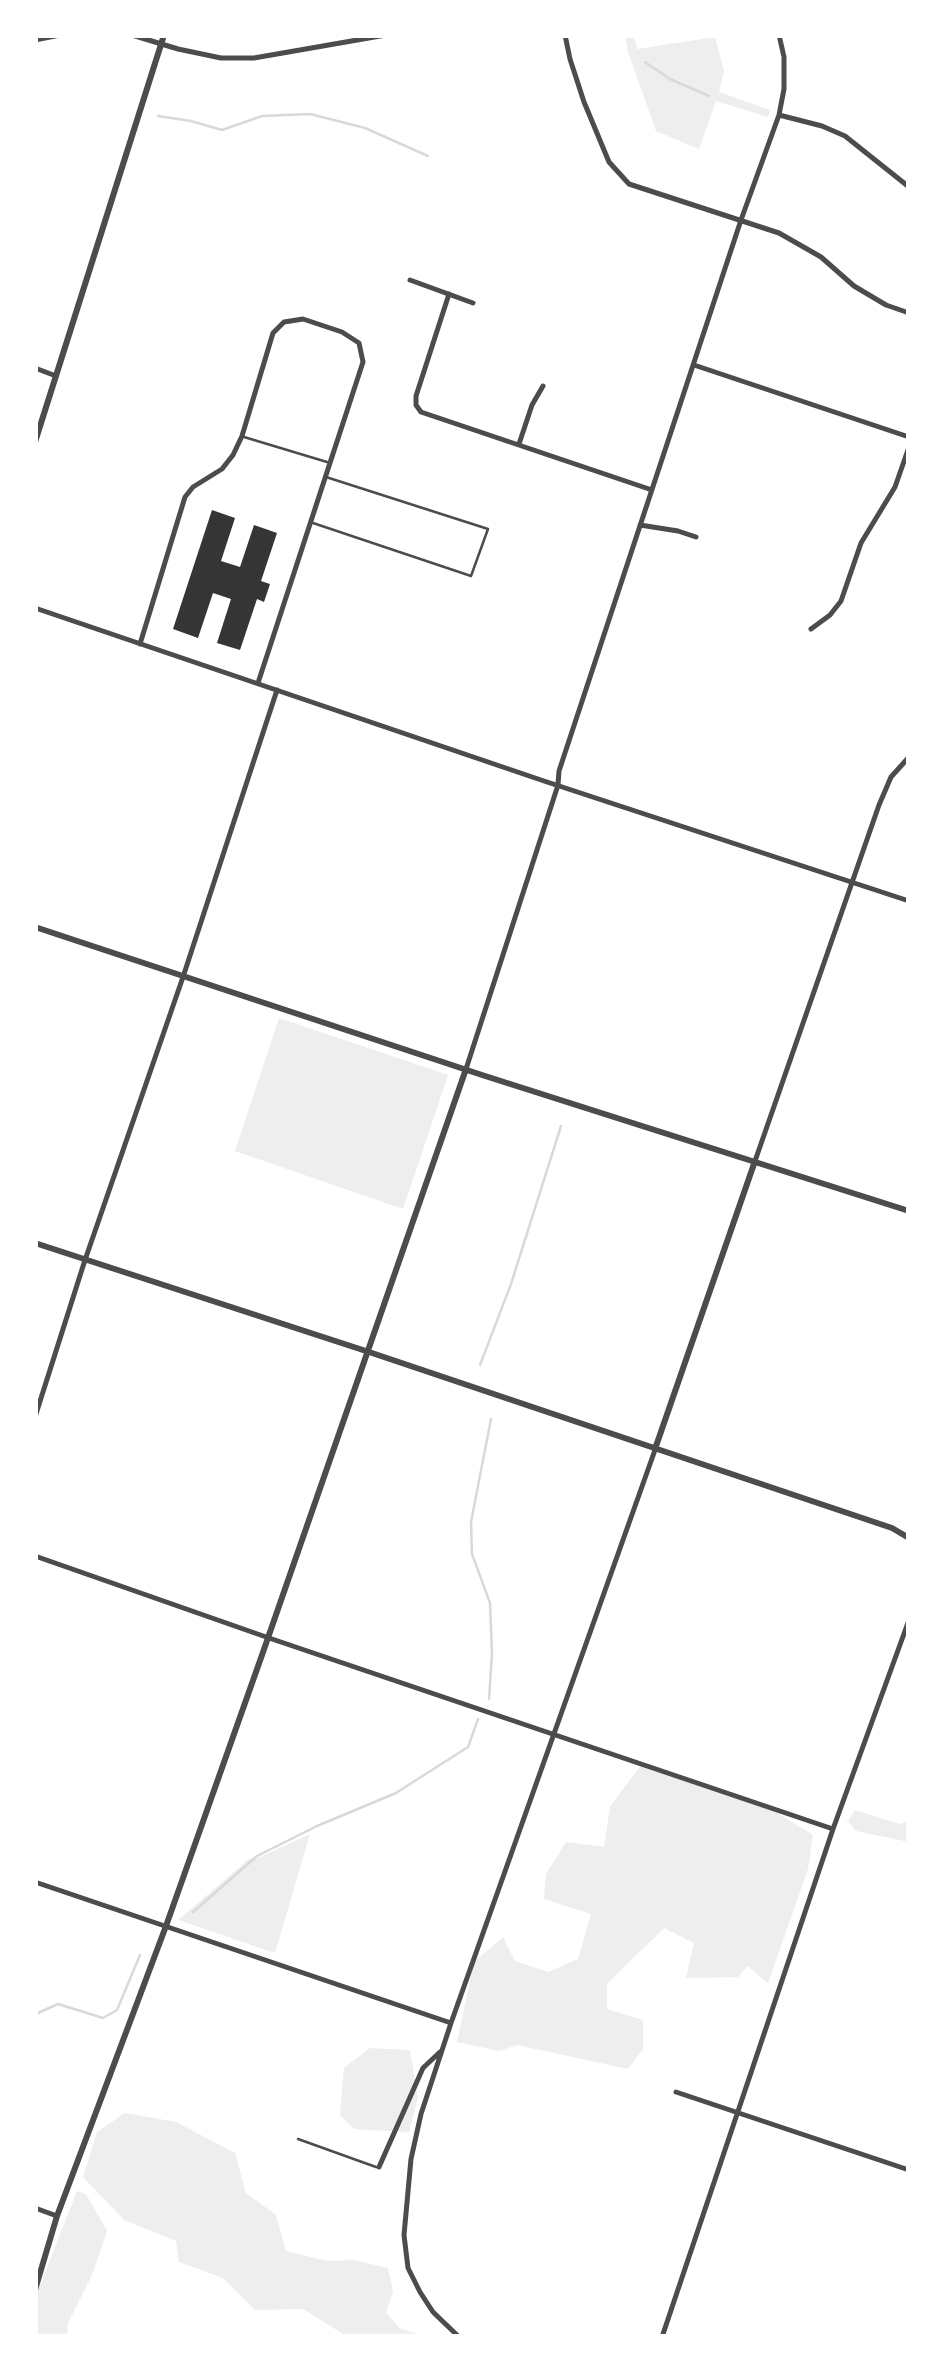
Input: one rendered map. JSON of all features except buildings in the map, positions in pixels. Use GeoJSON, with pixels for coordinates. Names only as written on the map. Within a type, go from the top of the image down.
{"type":"FeatureCollection","features":[{"type":"Feature","properties":{"kind":"street"},"geometry":{"type":"LineString","coordinates":[[35,40],[60,35]]}},
{"type":"Feature","properties":{"kind":"street"},"geometry":{"type":"LineString","coordinates":[[132,35],[163,39],[221,58],[254,58],[386,35]]}},
{"type":"Feature","properties":{"kind":"street"},"geometry":{"type":"LineString","coordinates":[[565,35],[584,102],[609,162],[629,184],[779,233],[821,256],[854,286],[909,313]]}},
{"type":"Feature","properties":{"kind":"street"},"geometry":{"type":"LineString","coordinates":[[35,2290],[57,2216],[166,1926],[466,1069],[558,785],[559,771],[778,115],[784,89],[779,35]]}},
{"type":"Feature","properties":{"kind":"street"},"geometry":{"type":"LineString","coordinates":[[35,442],[163,39]]}},
{"type":"Feature","properties":{"kind":"street"},"geometry":{"type":"LineString","coordinates":[[778,115],[845,136],[909,188]]}},
{"type":"Feature","properties":{"kind":"street"},"geometry":{"type":"LineString","coordinates":[[410,280],[473,302]]}},
{"type":"Feature","properties":{"kind":"street"},"geometry":{"type":"LineString","coordinates":[[449,294],[416,396],[421,412],[652,490]]}},
{"type":"Feature","properties":{"kind":"street"},"geometry":{"type":"LineString","coordinates":[[140,644],[186,497],[193,487],[222,469],[233,455],[274,333],[284,322],[302,319],[342,332],[358,343],[363,362],[258,683]]}},
{"type":"Feature","properties":{"kind":"street"},"geometry":{"type":"LineString","coordinates":[[694,366],[909,437]]}},
{"type":"Feature","properties":{"kind":"street"},"geometry":{"type":"LineString","coordinates":[[35,368],[56,376]]}},
{"type":"Feature","properties":{"kind":"street"},"geometry":{"type":"LineString","coordinates":[[518,444],[542,386]]}},
{"type":"Feature","properties":{"kind":"street"},"geometry":{"type":"LineString","coordinates":[[811,628],[841,601],[861,543],[894,487],[909,447]]}},
{"type":"Feature","properties":{"kind":"street"},"geometry":{"type":"LineString","coordinates":[[640,525],[696,537]]}},
{"type":"Feature","properties":{"kind":"street"},"geometry":{"type":"LineString","coordinates":[[35,608],[909,901]]}},
{"type":"Feature","properties":{"kind":"street"},"geometry":{"type":"LineString","coordinates":[[35,1417],[277,690]]}},
{"type":"Feature","properties":{"kind":"street"},"geometry":{"type":"LineString","coordinates":[[459,2337],[433,2312],[408,2268],[404,2235],[421,2114],[656,1450],[878,805],[891,777],[909,757]]}},
{"type":"Feature","properties":{"kind":"street"},"geometry":{"type":"LineString","coordinates":[[35,927],[909,1211]]}},
{"type":"Feature","properties":{"kind":"street"},"geometry":{"type":"LineString","coordinates":[[35,1243],[908,1536]]}},
{"type":"Feature","properties":{"kind":"street"},"geometry":{"type":"LineString","coordinates":[[35,1556],[834,1828]]}},
{"type":"Feature","properties":{"kind":"street"},"geometry":{"type":"LineString","coordinates":[[662,2337],[736,2110],[909,1620]]}},
{"type":"Feature","properties":{"kind":"street"},"geometry":{"type":"LineString","coordinates":[[35,1882],[451,2023]]}},
{"type":"Feature","properties":{"kind":"street"},"geometry":{"type":"LineString","coordinates":[[379,2167],[423,2068],[442,2049]]}},
{"type":"Feature","properties":{"kind":"street"},"geometry":{"type":"LineString","coordinates":[[676,2092],[909,2170]]}},
{"type":"Feature","properties":{"kind":"street"},"geometry":{"type":"LineString","coordinates":[[35,2208],[57,2216]]}},
{"type":"Feature","properties":{"kind":"lane"},"geometry":{"type":"LineString","coordinates":[[242,436],[330,463]]}},
{"type":"Feature","properties":{"kind":"lane"},"geometry":{"type":"LineString","coordinates":[[311,523],[471,576],[488,529],[326,478]]}},
{"type":"Feature","properties":{"kind":"lane"},"geometry":{"type":"LineString","coordinates":[[298,2139],[372,2168],[379,2167]]}},
{"type":"Feature","properties":{"kind":"shaded area"},"geometry":{"type":"Polygon","coordinates":[[[625,35],[634,35],[637,49],[715,37],[724,71],[719,92],[770,110],[768,117],[716,101],[699,149],[656,131],[625,35]]]}},
{"type":"Feature","properties":{"kind":"shaded area"},"geometry":{"type":"Polygon","coordinates":[[[279,1018],[448,1075],[403,1209],[235,1151],[279,1018]]]}},
{"type":"Feature","properties":{"kind":"shaded area"},"geometry":{"type":"Polygon","coordinates":[[[640,1766],[774,1811],[813,1835],[808,1869],[768,1983],[747,1966],[738,1977],[686,1978],[694,1943],[664,1928],[607,1984],[607,2009],[643,2020],[643,2049],[628,2069],[517,2045],[499,2051],[457,2042],[474,1962],[503,1937],[515,1961],[548,1972],[578,1959],[591,1914],[544,1899],[546,1874],[566,1842],[604,1847],[610,1807],[640,1766]]]}},
{"type":"Feature","properties":{"kind":"shaded area"},"geometry":{"type":"Polygon","coordinates":[[[855,1810],[899,1824],[909,1821],[909,1842],[856,1831],[848,1821],[855,1810]]]}},
{"type":"Feature","properties":{"kind":"shaded area"},"geometry":{"type":"Polygon","coordinates":[[[310,1834],[275,1953],[178,1920],[249,1859],[310,1834]]]}},
{"type":"Feature","properties":{"kind":"shaded area"},"geometry":{"type":"Polygon","coordinates":[[[370,2048],[410,2050],[418,2097],[409,2132],[354,2129],[340,2115],[344,2068],[370,2048]]]}},
{"type":"Feature","properties":{"kind":"shaded area"},"geometry":{"type":"Polygon","coordinates":[[[125,2113],[176,2122],[235,2153],[246,2193],[276,2215],[286,2251],[327,2261],[354,2260],[388,2268],[393,2292],[386,2312],[399,2328],[425,2337],[348,2337],[303,2309],[255,2310],[223,2278],[179,2262],[176,2241],[124,2220],[83,2177],[97,2132],[125,2113]]]}},
{"type":"Feature","properties":{"kind":"shaded area"},"geometry":{"type":"Polygon","coordinates":[[[77,2191],[86,2194],[107,2231],[92,2275],[68,2323],[67,2337],[35,2337],[35,2298],[77,2191]]]}},
{"type":"Feature","properties":{"kind":"waterway"},"geometry":{"type":"LineString","coordinates":[[645,62],[670,79],[709,96]]}},
{"type":"Feature","properties":{"kind":"waterway"},"geometry":{"type":"LineString","coordinates":[[158,116],[222,130],[262,116],[310,114],[365,128],[428,156]]}},
{"type":"Feature","properties":{"kind":"waterway"},"geometry":{"type":"LineString","coordinates":[[480,1365],[511,1284],[561,1126]]}},
{"type":"Feature","properties":{"kind":"waterway"},"geometry":{"type":"LineString","coordinates":[[489,1699],[490,1603],[472,1554],[471,1522],[491,1419]]}},
{"type":"Feature","properties":{"kind":"waterway"},"geometry":{"type":"LineString","coordinates":[[193,1912],[257,1856],[396,1793],[468,1747],[478,1719]]}},
{"type":"Feature","properties":{"kind":"waterway"},"geometry":{"type":"LineString","coordinates":[[35,2019],[38,2013],[58,2004],[103,2018],[117,2010],[140,1955]]}}]}
